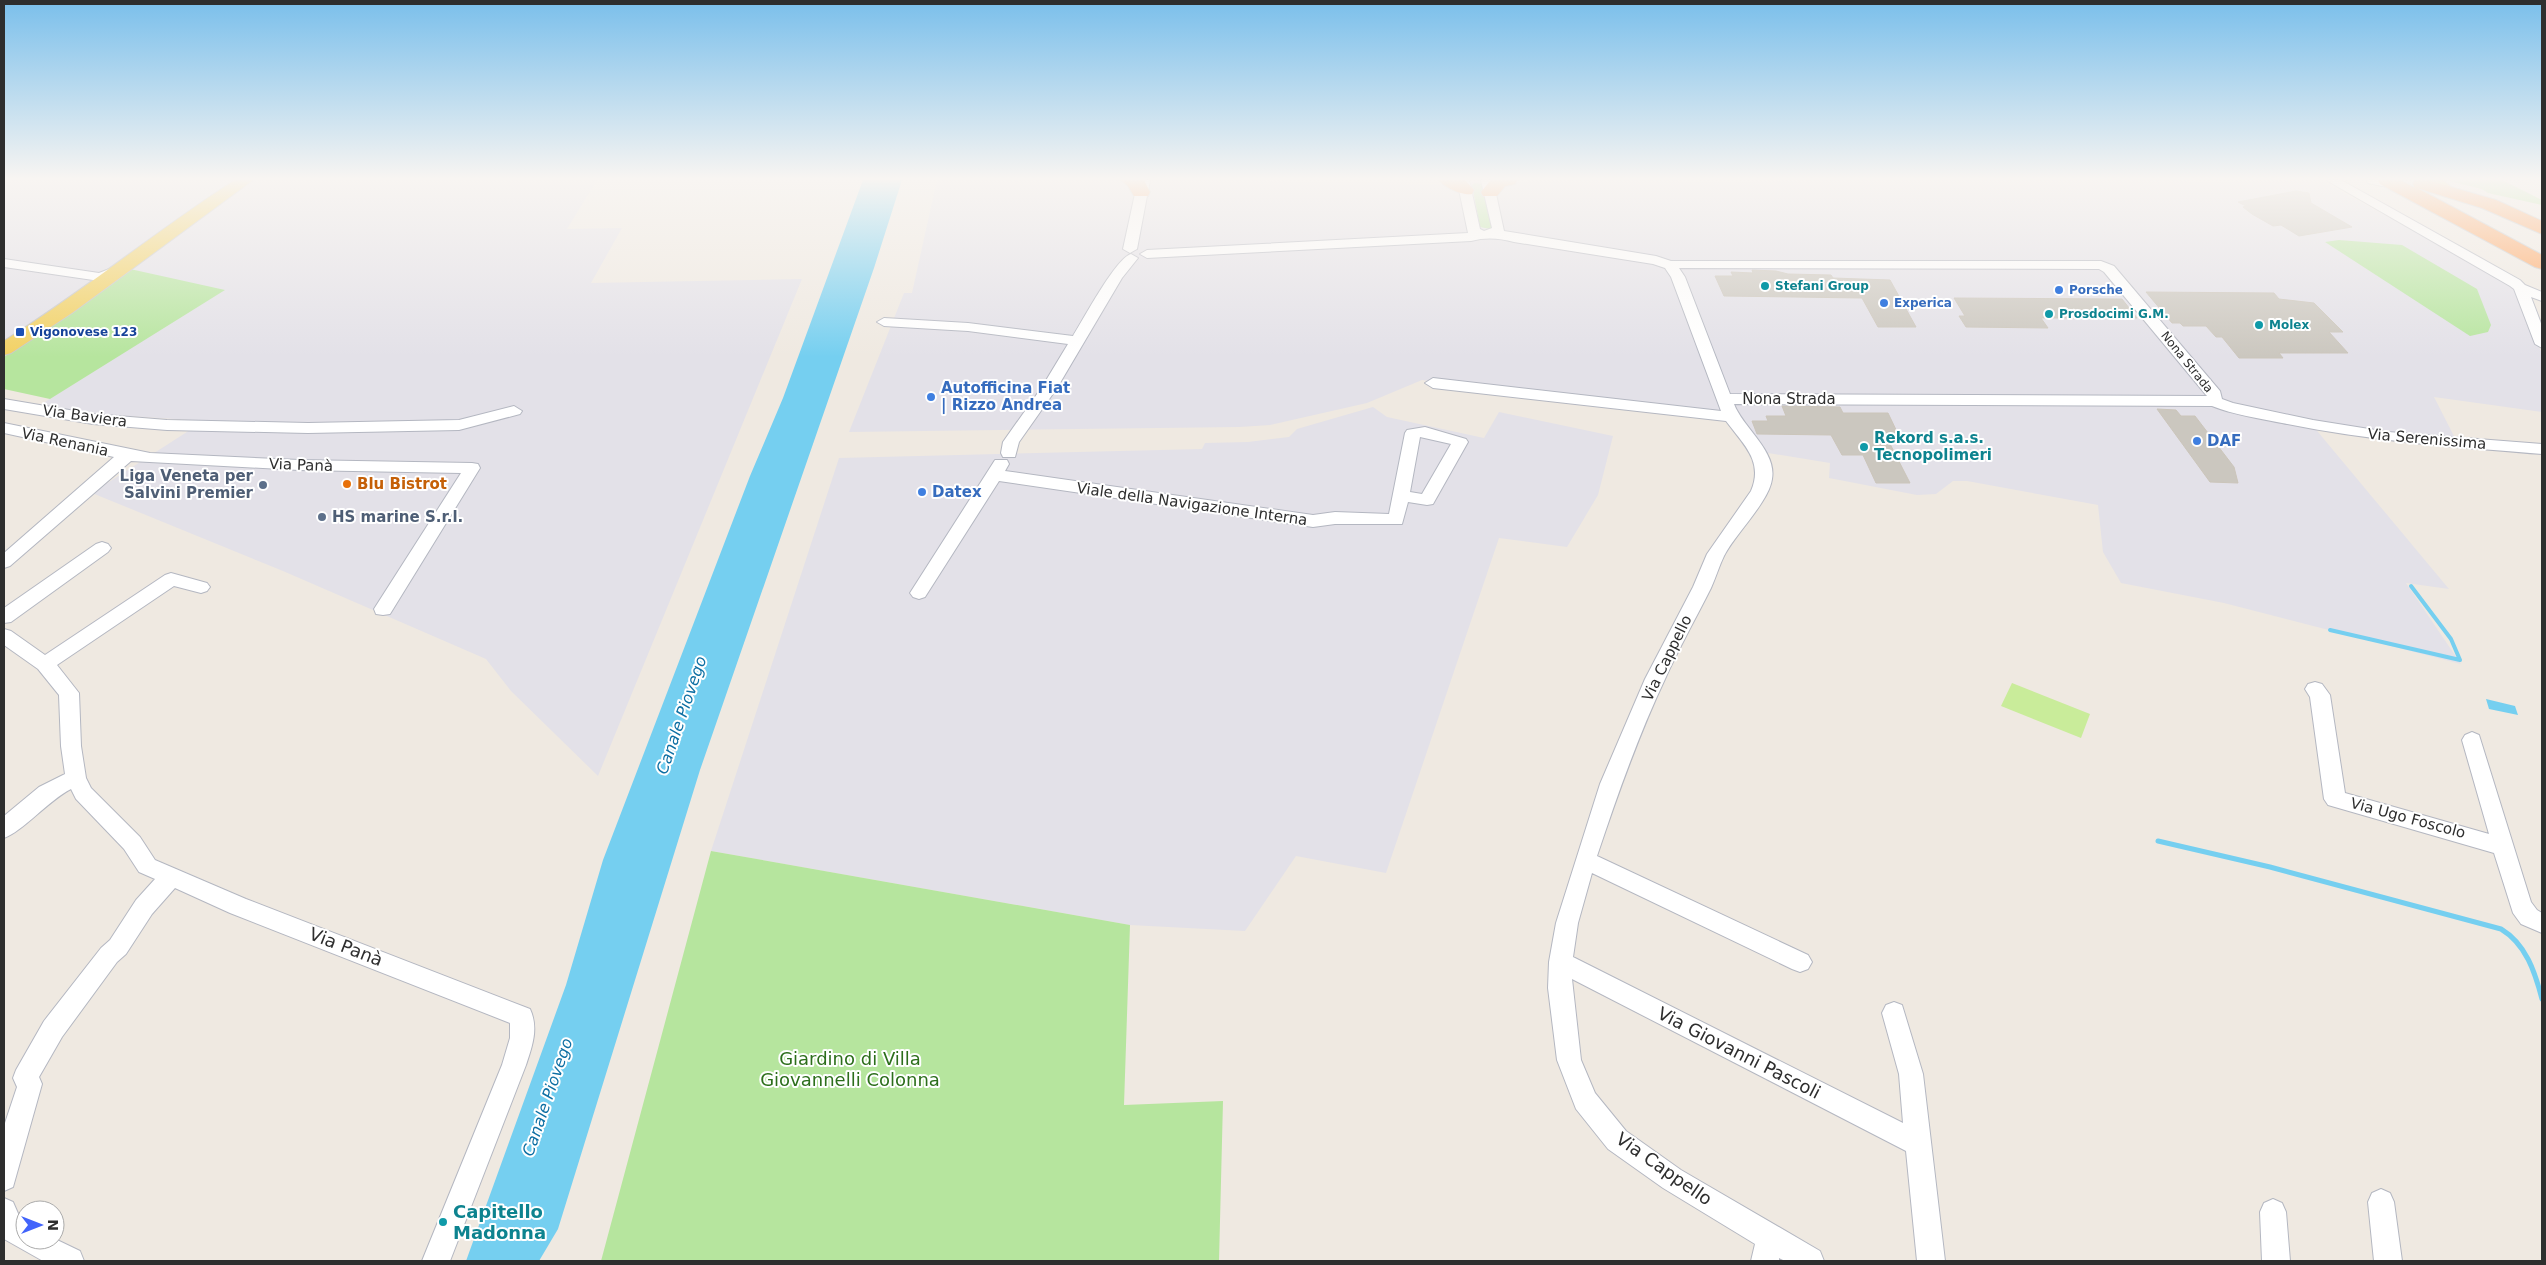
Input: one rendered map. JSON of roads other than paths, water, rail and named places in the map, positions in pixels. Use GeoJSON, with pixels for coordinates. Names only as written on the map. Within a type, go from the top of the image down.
{"type":"FeatureCollection","features":[{"type":"Feature","properties":{"kind":"highway"},"geometry":{"type":"LineString","coordinates":[[2498,239],[2542,263]]}},
{"type":"Feature","properties":{"kind":"main road"},"geometry":{"type":"LineString","coordinates":[[21,338],[100,277],[154,239]]}},
{"type":"Feature","properties":{"kind":"main road"},"geometry":{"type":"LineString","coordinates":[[4,349],[160,239]]}},
{"type":"Feature","properties":{"kind":"street"},"geometry":{"type":"LineString","coordinates":[[919,593],[1008,453],[1019,443],[1028,428],[1033,413],[1079,341],[1130,254],[1133,239]]}},
{"type":"Feature","properties":{"kind":"street"},"geometry":{"type":"LineString","coordinates":[[1130,254],[1146,252],[1142,239]]}},
{"type":"Feature","properties":{"kind":"street","name":"Nona Strada"},"geometry":{"type":"LineString","coordinates":[[1146,252],[1427,239]]}},
{"type":"Feature","properties":{"kind":"street","name":"Nona Strada"},"geometry":{"type":"LineString","coordinates":[[1522,239],[1656,260],[1670,265],[2101,264],[2110,269],[2215,394],[2214,401]]}},
{"type":"Feature","properties":{"kind":"street"},"geometry":{"type":"LineString","coordinates":[[2435,239],[2520,288],[2542,297]]}},
{"type":"Feature","properties":{"kind":"street"},"geometry":{"type":"LineString","coordinates":[[4,263],[100,277],[120,269]]}},
{"type":"Feature","properties":{"kind":"street"},"geometry":{"type":"LineString","coordinates":[[1432,383],[1731,417],[1678,277],[1670,265]]}},
{"type":"Feature","properties":{"kind":"street"},"geometry":{"type":"LineString","coordinates":[[2520,288],[2542,344]]}},
{"type":"Feature","properties":{"kind":"street"},"geometry":{"type":"LineString","coordinates":[[884,322],[968,327],[1079,341]]}},
{"type":"Feature","properties":{"kind":"street","name":"Nona Strada"},"geometry":{"type":"LineString","coordinates":[[1724,399],[2214,401],[2228,407],[2313,425]]}},
{"type":"Feature","properties":{"kind":"street","name":"Via Baviera"},"geometry":{"type":"LineString","coordinates":[[4,404],[93,419],[167,425],[308,428],[459,425],[514,410]]}},
{"type":"Feature","properties":{"kind":"street","name":"Via Cappello"},"geometry":{"type":"LineString","coordinates":[[1731,417],[1757,451],[1764,466],[1764,480],[1759,492],[1716,554],[1702,587],[1655,680],[1610,784],[1567,923],[1561,962],[1560,988],[1569,1060],[1586,1102],[1617,1140],[1767,1250],[1810,1261]]}},
{"type":"Feature","properties":{"kind":"street","name":"Via Serenissima"},"geometry":{"type":"LineString","coordinates":[[2313,425],[2388,437],[2542,449]]}},
{"type":"Feature","properties":{"kind":"street","name":"Via Renania"},"geometry":{"type":"LineString","coordinates":[[4,428],[127,455]]}},
{"type":"Feature","properties":{"kind":"street"},"geometry":{"type":"LineString","coordinates":[[4,562],[127,455]]}},
{"type":"Feature","properties":{"kind":"street","name":"Via Panà"},"geometry":{"type":"LineString","coordinates":[[127,455],[299,465],[472,468],[383,609]]}},
{"type":"Feature","properties":{"kind":"street","name":"Viale della Navigazione Interna"},"geometry":{"type":"LineString","coordinates":[[994,475],[1314,521],[1335,518],[1396,520],[1401,496]]}},
{"type":"Feature","properties":{"kind":"street"},"geometry":{"type":"LineString","coordinates":[[4,616],[102,548]]}},
{"type":"Feature","properties":{"kind":"street"},"geometry":{"type":"LineString","coordinates":[[45,664],[171,579],[201,587]]}},
{"type":"Feature","properties":{"kind":"street","name":"Via Panà"},"geometry":{"type":"LineString","coordinates":[[4,636],[23,651],[45,664],[69,693],[71,746],[76,778],[82,793],[132,843],[147,866],[170,878],[522,1017],[522,1038],[514,1065],[436,1261]]}},
{"type":"Feature","properties":{"kind":"street","name":"Via Ugo Foscolo"},"geometry":{"type":"LineString","coordinates":[[2315,689],[2320,695],[2335,799],[2502,846]]}},
{"type":"Feature","properties":{"kind":"street"},"geometry":{"type":"LineString","coordinates":[[2472,740],[2502,846],[2524,912],[2542,924]]}},
{"type":"Feature","properties":{"kind":"street"},"geometry":{"type":"LineString","coordinates":[[4,829],[40,798],[65,781],[76,778]]}},
{"type":"Feature","properties":{"kind":"street"},"geometry":{"type":"LineString","coordinates":[[1585,860],[1800,962]]}},
{"type":"Feature","properties":{"kind":"street"},"geometry":{"type":"LineString","coordinates":[[4,1178],[15,1130],[30,1084],[26,1078],[43,1044],[109,955],[118,947],[144,907],[170,878]]}},
{"type":"Feature","properties":{"kind":"street","name":"Via Giovanni Pascoli"},"geometry":{"type":"LineString","coordinates":[[1561,962],[1918,1144]]}},
{"type":"Feature","properties":{"kind":"street"},"geometry":{"type":"LineString","coordinates":[[1894,1012],[1911,1074],[1931,1261]]}},
{"type":"Feature","properties":{"kind":"street"},"geometry":{"type":"LineString","coordinates":[[2381,1202],[2388,1261]]}},
{"type":"Feature","properties":{"kind":"street"},"geometry":{"type":"LineString","coordinates":[[4,1212],[9,1227],[15,1231]]}},
{"type":"Feature","properties":{"kind":"street"},"geometry":{"type":"LineString","coordinates":[[2273,1212],[2276,1261]]}},
{"type":"Feature","properties":{"kind":"street"},"geometry":{"type":"LineString","coordinates":[[49,1250],[70,1261]]}},
{"type":"Feature","properties":{"kind":"water","name":"Canale Piovego"},"geometry":{"type":"Polygon","coordinates":[[[841,239],[883,239],[700,770],[558,1229],[539,1261],[466,1261],[566,985],[603,860],[750,476],[783,398],[841,239]]]}},
{"type":"Feature","properties":{"kind":"water"},"geometry":{"type":"Polygon","coordinates":[[[2486,699],[2515,706],[2518,715],[2489,709],[2486,699]]]}},
{"type":"Feature","properties":{"kind":"waterway"},"geometry":{"type":"LineString","coordinates":[[2330,630],[2460,660],[2451,639],[2411,586]]}},
{"type":"Feature","properties":{"kind":"waterway"},"geometry":{"type":"LineString","coordinates":[[2158,841],[2270,867],[2501,929],[2510,935],[2523,951],[2533,969],[2542,999]]}},
{"type":"Feature","properties":{"kind":"place","name":"Stefani Group"},"geometry":{"type":"Point","coordinates":[1765,286]}},
{"type":"Feature","properties":{"kind":"place","name":"Porsche"},"geometry":{"type":"Point","coordinates":[2059,290]}},
{"type":"Feature","properties":{"kind":"place","name":"Experica"},"geometry":{"type":"Point","coordinates":[1884,303]}},
{"type":"Feature","properties":{"kind":"place","name":"Prosdocimi G.M."},"geometry":{"type":"Point","coordinates":[2049,314]}},
{"type":"Feature","properties":{"kind":"place","name":"Molex"},"geometry":{"type":"Point","coordinates":[2259,325]}},
{"type":"Feature","properties":{"kind":"place","name":"Vigonovese 123"},"geometry":{"type":"Point","coordinates":[20,332]}},
{"type":"Feature","properties":{"kind":"place","name":"Autofficina Fiat | Rizzo Andrea"},"geometry":{"type":"Point","coordinates":[931,397]}},
{"type":"Feature","properties":{"kind":"place","name":"DAF"},"geometry":{"type":"Point","coordinates":[2197,441]}},
{"type":"Feature","properties":{"kind":"place","name":"Rekord s.a.s. Tecnopolimeri"},"geometry":{"type":"Point","coordinates":[1864,447]}},
{"type":"Feature","properties":{"kind":"place","name":"Blu Bistrot"},"geometry":{"type":"Point","coordinates":[347,484]}},
{"type":"Feature","properties":{"kind":"place","name":"Liga Veneta per Salvini Premier"},"geometry":{"type":"Point","coordinates":[263,485]}},
{"type":"Feature","properties":{"kind":"place","name":"Datex"},"geometry":{"type":"Point","coordinates":[922,492]}},
{"type":"Feature","properties":{"kind":"place","name":"HS marine S.r.l."},"geometry":{"type":"Point","coordinates":[322,517]}},
{"type":"Feature","properties":{"kind":"place","name":"Capitello Madonna"},"geometry":{"type":"Point","coordinates":[443,1222]}},
{"type":"Feature","properties":{"kind":"park label","name":"Giardino di Villa Giovannelli Colonna"},"geometry":{"type":"Point","coordinates":[850,1069]}}]}
